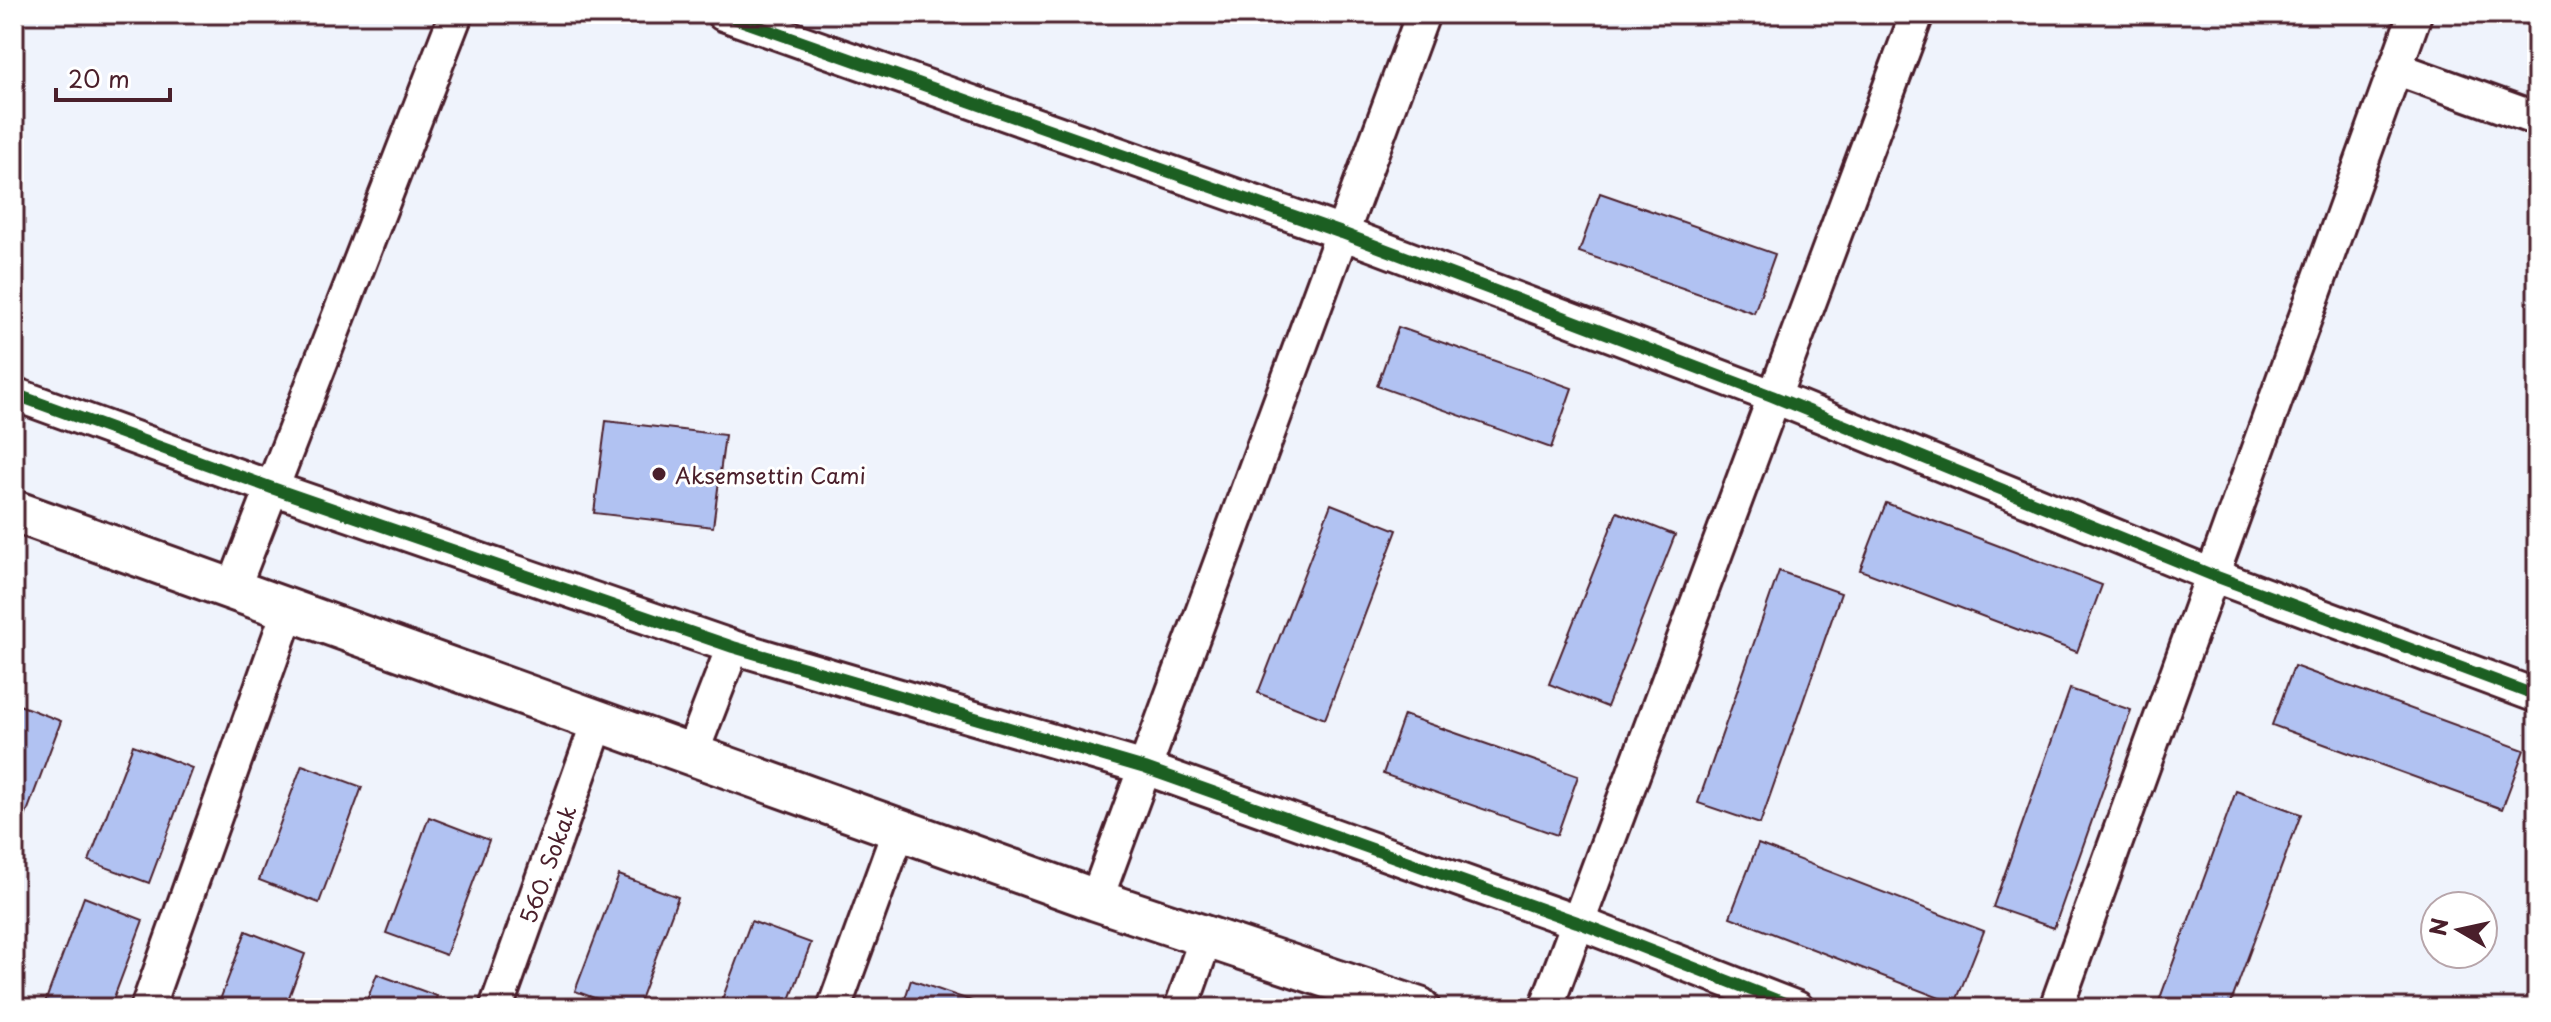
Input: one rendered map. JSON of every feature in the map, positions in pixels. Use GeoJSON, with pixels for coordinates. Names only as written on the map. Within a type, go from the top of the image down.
{"type":"FeatureCollection","features":[{"type":"Feature","properties":{"kind":"street"},"geometry":{"type":"LineString","coordinates":[[233,589],[456,14]]}},
{"type":"Feature","properties":{"kind":"street"},"geometry":{"type":"LineString","coordinates":[[723,14],[1342,233],[1772,396],[2212,575],[2537,696]]}},
{"type":"Feature","properties":{"kind":"street"},"geometry":{"type":"LineString","coordinates":[[1096,900],[1423,14]]}},
{"type":"Feature","properties":{"kind":"street"},"geometry":{"type":"LineString","coordinates":[[1546,1008],[1917,14]]}},
{"type":"Feature","properties":{"kind":"street"},"geometry":{"type":"LineString","coordinates":[[2056,1008],[2415,14]]}},
{"type":"Feature","properties":{"kind":"street"},"geometry":{"type":"LineString","coordinates":[[2395,68],[2537,119]]}},
{"type":"Feature","properties":{"kind":"street"},"geometry":{"type":"LineString","coordinates":[[14,394],[272,488],[733,647],[1145,768],[1577,922],[1797,1008]]}},
{"type":"Feature","properties":{"kind":"street"},"geometry":{"type":"LineString","coordinates":[[14,511],[1096,900],[1419,1008]]}},
{"type":"Feature","properties":{"kind":"street"},"geometry":{"type":"LineString","coordinates":[[147,1008],[289,609]]}},
{"type":"Feature","properties":{"kind":"street"},"geometry":{"type":"LineString","coordinates":[[692,753],[733,647]]}},
{"type":"Feature","properties":{"kind":"street","name":"560. Sokak"},"geometry":{"type":"LineString","coordinates":[[496,1008],[599,719]]}},
{"type":"Feature","properties":{"kind":"street"},"geometry":{"type":"LineString","coordinates":[[834,1008],[900,827]]}},
{"type":"Feature","properties":{"kind":"street"},"geometry":{"type":"LineString","coordinates":[[1181,1008],[1207,935]]}},
{"type":"Feature","properties":{"kind":"building"},"geometry":{"type":"Polygon","coordinates":[[[1600,193],[1775,254],[1754,313],[1579,252],[1600,193]]]}},
{"type":"Feature","properties":{"kind":"building"},"geometry":{"type":"Polygon","coordinates":[[[1398,327],[1572,388],[1551,448],[1377,386],[1398,327]]]}},
{"type":"Feature","properties":{"kind":"building","name":"Aksemsettin Cami"},"geometry":{"type":"Polygon","coordinates":[[[606,421],[725,435],[713,527],[594,513],[606,421]]]}},
{"type":"Feature","properties":{"kind":"building"},"geometry":{"type":"Polygon","coordinates":[[[1886,503],[2102,585],[2077,652],[1860,570],[1886,503]]]}},
{"type":"Feature","properties":{"kind":"building"},"geometry":{"type":"Polygon","coordinates":[[[1331,504],[1397,530],[1325,719],[1258,693],[1331,504]]]}},
{"type":"Feature","properties":{"kind":"building"},"geometry":{"type":"Polygon","coordinates":[[[1617,512],[1675,535],[1607,707],[1549,684],[1617,512]]]}},
{"type":"Feature","properties":{"kind":"building"},"geometry":{"type":"Polygon","coordinates":[[[1779,571],[1841,593],[1760,824],[1698,803],[1779,571]]]}},
{"type":"Feature","properties":{"kind":"building"},"geometry":{"type":"Polygon","coordinates":[[[2294,666],[2524,750],[2502,809],[2272,725],[2294,666]]]}},
{"type":"Feature","properties":{"kind":"building"},"geometry":{"type":"Polygon","coordinates":[[[2070,689],[2131,710],[2054,928],[1993,907],[2070,689]]]}},
{"type":"Feature","properties":{"kind":"building"},"geometry":{"type":"Polygon","coordinates":[[[14,703],[61,721],[18,836],[14,835],[14,703]]]}},
{"type":"Feature","properties":{"kind":"building"},"geometry":{"type":"Polygon","coordinates":[[[1404,715],[1578,776],[1557,835],[1383,774],[1404,715]]]}},
{"type":"Feature","properties":{"kind":"building"},"geometry":{"type":"Polygon","coordinates":[[[133,745],[192,768],[149,883],[89,861],[133,745]]]}},
{"type":"Feature","properties":{"kind":"building"},"geometry":{"type":"Polygon","coordinates":[[[302,765],[362,787],[319,903],[259,880],[302,765]]]}},
{"type":"Feature","properties":{"kind":"building"},"geometry":{"type":"Polygon","coordinates":[[[2236,791],[2301,814],[2229,1008],[2177,1008],[2159,1001],[2236,791]]]}},
{"type":"Feature","properties":{"kind":"building"},"geometry":{"type":"Polygon","coordinates":[[[429,817],[489,840],[446,955],[386,933],[429,817]]]}},
{"type":"Feature","properties":{"kind":"building"},"geometry":{"type":"Polygon","coordinates":[[[1758,844],[1984,931],[1955,1004],[1730,917],[1758,844]]]}},
{"type":"Feature","properties":{"kind":"building"},"geometry":{"type":"Polygon","coordinates":[[[619,875],[678,897],[637,1008],[622,1008],[575,991],[619,875]]]}},
{"type":"Feature","properties":{"kind":"building"},"geometry":{"type":"Polygon","coordinates":[[[84,897],[143,920],[110,1008],[43,1008],[84,897]]]}},
{"type":"Feature","properties":{"kind":"building"},"geometry":{"type":"Polygon","coordinates":[[[751,921],[811,943],[787,1008],[719,1008],[751,921]]]}},
{"type":"Feature","properties":{"kind":"building"},"geometry":{"type":"Polygon","coordinates":[[[246,931],[305,954],[285,1008],[217,1008],[246,931]]]}},
{"type":"Feature","properties":{"kind":"building"},"geometry":{"type":"Polygon","coordinates":[[[377,974],[437,996],[432,1008],[364,1008],[377,974]]]}},
{"type":"Feature","properties":{"kind":"building"},"geometry":{"type":"Polygon","coordinates":[[[911,980],[975,1002],[973,1008],[902,1008],[911,980]]]}},
{"type":"Feature","properties":{"kind":"cycle path"},"geometry":{"type":"LineString","coordinates":[[723,14],[1342,233],[1772,396],[2212,575],[2537,696]]}},
{"type":"Feature","properties":{"kind":"cycle path"},"geometry":{"type":"LineString","coordinates":[[14,394],[272,488],[733,647],[1145,768],[1577,922],[1797,1008]]}},
{"type":"Feature","properties":{"kind":"place","name":"Aksemsettin Cami"},"geometry":{"type":"Point","coordinates":[659,474]}}]}
